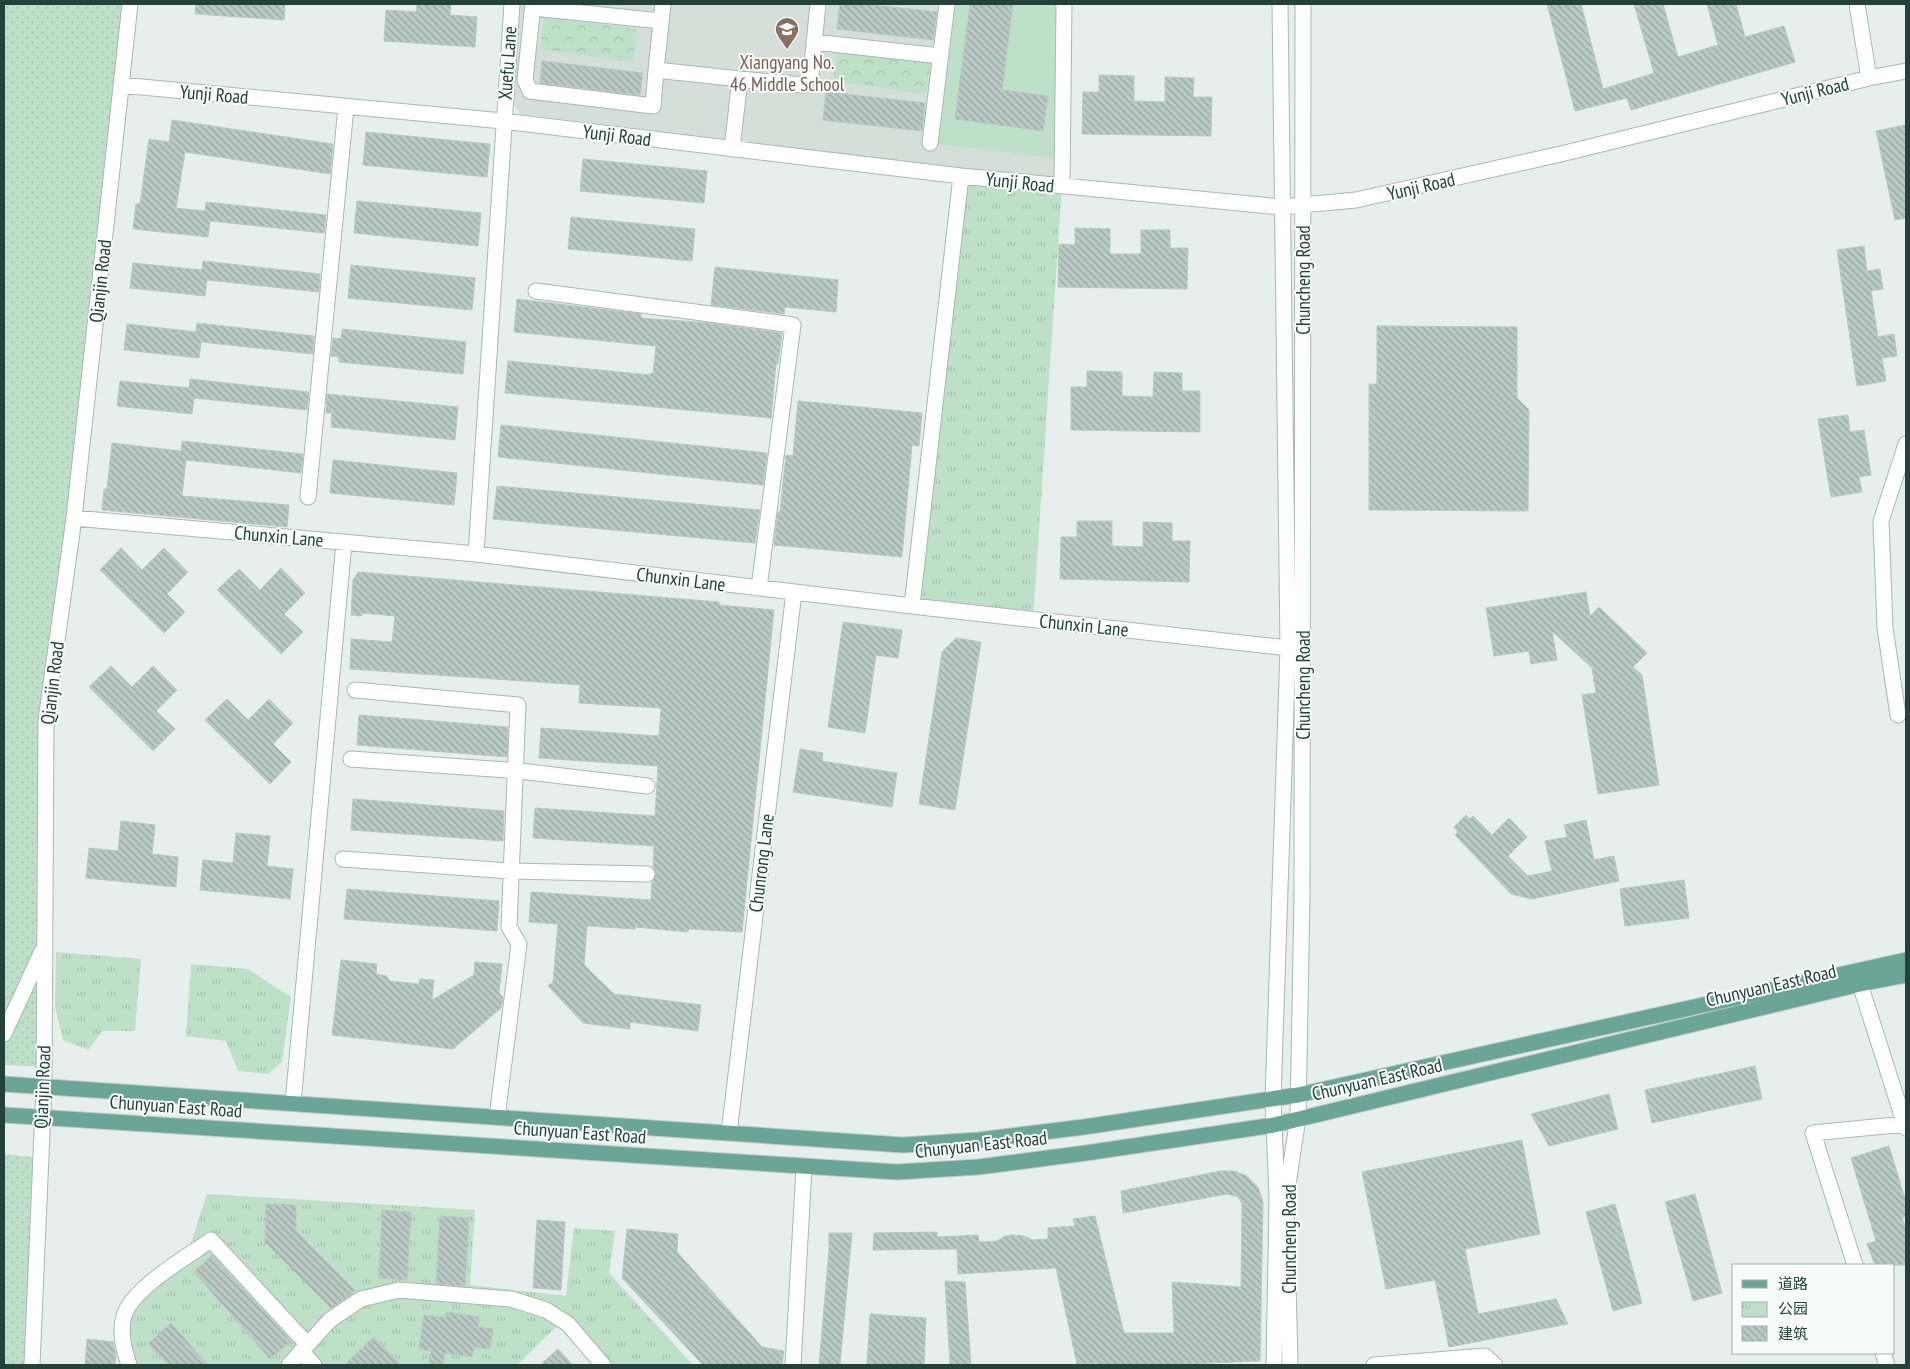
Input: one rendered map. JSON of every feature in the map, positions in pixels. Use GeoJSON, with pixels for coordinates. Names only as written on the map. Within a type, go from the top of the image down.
{"type":"FeatureCollection","features":[{"type":"Feature","properties":{"kind":"main road","name":"Chunyuan East Road"},"geometry":{"type":"LineString","coordinates":[[4,1084],[903,1145],[979,1140],[1084,1127],[1298,1095],[1906,960]]}},
{"type":"Feature","properties":{"kind":"main road","name":"Chunyuan East Road"},"geometry":{"type":"LineString","coordinates":[[4,1115],[897,1172],[978,1167],[1274,1125],[1860,984],[1906,975]]}},
{"type":"Feature","properties":{"kind":"street","name":"Qianjin Road"},"geometry":{"type":"LineString","coordinates":[[32,1365],[41,1118],[44,1086],[46,720],[74,518],[130,4]]}},
{"type":"Feature","properties":{"kind":"street","name":"Xuefu Lane"},"geometry":{"type":"LineString","coordinates":[[476,554],[512,4]]}},
{"type":"Feature","properties":{"kind":"street"},"geometry":{"type":"LineString","coordinates":[[661,21],[533,6],[525,80],[530,91],[653,106],[663,4]]}},
{"type":"Feature","properties":{"kind":"street"},"geometry":{"type":"LineString","coordinates":[[656,70],[802,85],[811,75],[818,4]]}},
{"type":"Feature","properties":{"kind":"street"},"geometry":{"type":"LineString","coordinates":[[930,143],[947,4]]}},
{"type":"Feature","properties":{"kind":"street"},"geometry":{"type":"LineString","coordinates":[[1062,186],[1064,4]]}},
{"type":"Feature","properties":{"kind":"street","name":"Chuncheng Road"},"geometry":{"type":"LineString","coordinates":[[1274,1365],[1277,1197],[1273,1099],[1288,648],[1281,208],[1280,4]]}},
{"type":"Feature","properties":{"kind":"street","name":"Chuncheng Road"},"geometry":{"type":"LineString","coordinates":[[1290,1365],[1286,1197],[1298,1118],[1302,896],[1302,4]]}},
{"type":"Feature","properties":{"kind":"street"},"geometry":{"type":"LineString","coordinates":[[1857,4],[1869,78]]}},
{"type":"Feature","properties":{"kind":"street"},"geometry":{"type":"LineString","coordinates":[[814,42],[940,56]]}},
{"type":"Feature","properties":{"kind":"street","name":"Yunji Road"},"geometry":{"type":"LineString","coordinates":[[121,85],[503,121],[961,176],[1281,208],[1356,200],[1565,153],[1869,78],[1906,71]]}},
{"type":"Feature","properties":{"kind":"street"},"geometry":{"type":"LineString","coordinates":[[732,149],[740,80]]}},
{"type":"Feature","properties":{"kind":"street"},"geometry":{"type":"LineString","coordinates":[[308,497],[346,106]]}},
{"type":"Feature","properties":{"kind":"street"},"geometry":{"type":"LineString","coordinates":[[912,606],[961,176]]}},
{"type":"Feature","properties":{"kind":"street"},"geometry":{"type":"LineString","coordinates":[[536,291],[793,325],[759,588]]}},
{"type":"Feature","properties":{"kind":"street"},"geometry":{"type":"LineString","coordinates":[[1898,715],[1886,628],[1881,520],[1906,444]]}},
{"type":"Feature","properties":{"kind":"street","name":"Chunxin Lane"},"geometry":{"type":"LineString","coordinates":[[74,518],[476,554],[912,606],[1288,648]]}},
{"type":"Feature","properties":{"kind":"street"},"geometry":{"type":"LineString","coordinates":[[293,1103],[344,542]]}},
{"type":"Feature","properties":{"kind":"street","name":"Chunrong Lane"},"geometry":{"type":"LineString","coordinates":[[728,1133],[794,592]]}},
{"type":"Feature","properties":{"kind":"street"},"geometry":{"type":"LineString","coordinates":[[355,690],[518,705],[509,927],[519,944],[497,1117]]}},
{"type":"Feature","properties":{"kind":"street"},"geometry":{"type":"LineString","coordinates":[[350,759],[515,772],[647,786]]}},
{"type":"Feature","properties":{"kind":"street"},"geometry":{"type":"LineString","coordinates":[[343,860],[511,871],[646,874]]}},
{"type":"Feature","properties":{"kind":"street"},"geometry":{"type":"LineString","coordinates":[[4,1034],[45,946]]}},
{"type":"Feature","properties":{"kind":"street"},"geometry":{"type":"LineString","coordinates":[[1855,1264],[1813,1133],[1906,1126],[1860,984]]}},
{"type":"Feature","properties":{"kind":"street"},"geometry":{"type":"LineString","coordinates":[[793,1365],[804,1167]]}},
{"type":"Feature","properties":{"kind":"street"},"geometry":{"type":"LineString","coordinates":[[129,1365],[122,1346],[124,1315],[140,1290],[211,1240],[304,1348],[314,1365]]}},
{"type":"Feature","properties":{"kind":"street"},"geometry":{"type":"LineString","coordinates":[[289,1365],[330,1320],[361,1299],[399,1290],[512,1299],[546,1310],[568,1324],[603,1365]]}},
{"type":"Feature","properties":{"kind":"street"},"geometry":{"type":"LineString","coordinates":[[1374,1365],[1421,1363],[1485,1356],[1494,1365]]}},
{"type":"Feature","properties":{"kind":"shaded area","name":"Xiangyang No. 46 Middle School"},"geometry":{"type":"Polygon","coordinates":[[[519,4],[1060,4],[1058,180],[520,114],[509,97],[519,4]]]}},
{"type":"Feature","properties":{"kind":"green space"},"geometry":{"type":"Polygon","coordinates":[[[4,4],[130,4],[46,720],[44,1067],[4,1065],[4,4]]]}},
{"type":"Feature","properties":{"kind":"green space"},"geometry":{"type":"Polygon","coordinates":[[[956,4],[1054,4],[1056,6],[1054,158],[938,144],[956,4]]]}},
{"type":"Feature","properties":{"kind":"green space"},"geometry":{"type":"Polygon","coordinates":[[[544,16],[637,29],[633,62],[540,49],[544,16]]]}},
{"type":"Feature","properties":{"kind":"green space"},"geometry":{"type":"Polygon","coordinates":[[[838,48],[931,62],[926,94],[833,81],[838,48]]]}},
{"type":"Feature","properties":{"kind":"green space"},"geometry":{"type":"Polygon","coordinates":[[[961,176],[1062,186],[1033,620],[912,606],[961,176]]]}},
{"type":"Feature","properties":{"kind":"green space"},"geometry":{"type":"Polygon","coordinates":[[[56,952],[141,959],[135,1031],[103,1031],[88,1050],[63,1040],[55,1007],[56,952]]]}},
{"type":"Feature","properties":{"kind":"green space"},"geometry":{"type":"Polygon","coordinates":[[[191,964],[248,969],[291,997],[282,1062],[268,1074],[238,1071],[226,1041],[186,1036],[191,964]]]}},
{"type":"Feature","properties":{"kind":"green space"},"geometry":{"type":"Polygon","coordinates":[[[4,1154],[40,1158],[32,1365],[4,1365],[4,1154]]]}},
{"type":"Feature","properties":{"kind":"green space"},"geometry":{"type":"Polygon","coordinates":[[[207,1194],[475,1210],[470,1285],[566,1296],[574,1228],[615,1231],[609,1273],[693,1365],[603,1365],[562,1321],[517,1365],[129,1365],[124,1315],[186,1258],[207,1194]]]}},
{"type":"Feature","properties":{"kind":"building"},"geometry":{"type":"Polygon","coordinates":[[[196,4],[285,4],[284,20],[195,14],[196,4]]]}},
{"type":"Feature","properties":{"kind":"building"},"geometry":{"type":"Polygon","coordinates":[[[417,4],[451,4],[450,15],[477,17],[475,47],[384,41],[386,10],[416,12],[417,4]]]}},
{"type":"Feature","properties":{"kind":"building"},"geometry":{"type":"Polygon","coordinates":[[[840,4],[863,4],[937,12],[933,40],[837,29],[840,4]]]}},
{"type":"Feature","properties":{"kind":"building"},"geometry":{"type":"Polygon","coordinates":[[[970,4],[1013,4],[1002,90],[1048,96],[1043,131],[955,119],[970,4]]]}},
{"type":"Feature","properties":{"kind":"building"},"geometry":{"type":"Polygon","coordinates":[[[1547,4],[1581,4],[1603,89],[1654,73],[1634,4],[1663,4],[1678,57],[1718,45],[1707,4],[1736,4],[1745,37],[1784,26],[1795,62],[1631,110],[1627,98],[1575,111],[1547,4]]]}},
{"type":"Feature","properties":{"kind":"building"},"geometry":{"type":"Polygon","coordinates":[[[542,61],[643,73],[640,95],[540,83],[542,61]]]}},
{"type":"Feature","properties":{"kind":"building"},"geometry":{"type":"Polygon","coordinates":[[[1099,75],[1134,76],[1134,101],[1165,102],[1165,77],[1194,78],[1193,97],[1212,97],[1211,136],[1082,134],[1083,92],[1099,92],[1099,75]]]}},
{"type":"Feature","properties":{"kind":"building"},"geometry":{"type":"Polygon","coordinates":[[[826,92],[925,103],[922,131],[823,120],[826,92]]]}},
{"type":"Feature","properties":{"kind":"building"},"geometry":{"type":"Polygon","coordinates":[[[172,120],[333,144],[330,174],[185,152],[176,208],[205,211],[206,202],[326,215],[324,233],[210,221],[208,237],[133,229],[136,204],[140,204],[149,139],[169,142],[172,120]]]}},
{"type":"Feature","properties":{"kind":"building"},"geometry":{"type":"Polygon","coordinates":[[[1906,125],[1906,218],[1895,220],[1876,131],[1906,125]]]}},
{"type":"Feature","properties":{"kind":"building"},"geometry":{"type":"Polygon","coordinates":[[[366,132],[490,144],[487,177],[363,165],[366,132]]]}},
{"type":"Feature","properties":{"kind":"building"},"geometry":{"type":"Polygon","coordinates":[[[583,159],[707,171],[704,203],[580,191],[583,159]]]}},
{"type":"Feature","properties":{"kind":"building"},"geometry":{"type":"Polygon","coordinates":[[[357,201],[481,213],[478,246],[354,233],[357,201]]]}},
{"type":"Feature","properties":{"kind":"building"},"geometry":{"type":"Polygon","coordinates":[[[571,217],[695,229],[692,261],[568,249],[571,217]]]}},
{"type":"Feature","properties":{"kind":"building"},"geometry":{"type":"Polygon","coordinates":[[[1075,228],[1110,229],[1110,254],[1141,254],[1141,230],[1170,230],[1170,248],[1188,248],[1187,289],[1058,287],[1059,244],[1075,245],[1075,228]]]}},
{"type":"Feature","properties":{"kind":"building"},"geometry":{"type":"Polygon","coordinates":[[[1864,246],[1867,271],[1880,269],[1883,289],[1871,291],[1878,337],[1894,334],[1897,356],[1882,358],[1886,381],[1857,386],[1837,250],[1864,246]]]}},
{"type":"Feature","properties":{"kind":"building"},"geometry":{"type":"Polygon","coordinates":[[[203,261],[320,274],[319,292],[207,280],[205,296],[130,288],[133,263],[202,270],[203,261]]]}},
{"type":"Feature","properties":{"kind":"building"},"geometry":{"type":"Polygon","coordinates":[[[351,265],[475,278],[472,310],[348,298],[351,265]]]}},
{"type":"Feature","properties":{"kind":"building"},"geometry":{"type":"Polygon","coordinates":[[[715,267],[838,280],[836,312],[785,307],[784,314],[711,305],[715,267]]]}},
{"type":"Feature","properties":{"kind":"building"},"geometry":{"type":"Polygon","coordinates":[[[517,299],[641,314],[641,318],[709,323],[782,333],[778,364],[776,364],[771,418],[505,393],[508,361],[653,374],[656,346],[514,332],[517,299]]]}},
{"type":"Feature","properties":{"kind":"building"},"geometry":{"type":"Polygon","coordinates":[[[197,323],[314,336],[313,354],[201,342],[199,358],[124,350],[127,324],[196,332],[197,323]]]}},
{"type":"Feature","properties":{"kind":"building"},"geometry":{"type":"Polygon","coordinates":[[[1377,326],[1517,327],[1517,398],[1529,410],[1528,511],[1369,510],[1369,384],[1377,384],[1377,326]]]}},
{"type":"Feature","properties":{"kind":"building"},"geometry":{"type":"Polygon","coordinates":[[[342,329],[466,342],[463,374],[339,362],[339,357],[331,356],[333,338],[341,339],[342,329]]]}},
{"type":"Feature","properties":{"kind":"building"},"geometry":{"type":"Polygon","coordinates":[[[1087,371],[1122,372],[1122,396],[1153,397],[1154,372],[1182,373],[1182,391],[1200,391],[1200,432],[1071,430],[1071,387],[1087,387],[1087,371]]]}},
{"type":"Feature","properties":{"kind":"building"},"geometry":{"type":"Polygon","coordinates":[[[190,379],[309,392],[307,410],[194,398],[192,414],[117,406],[120,381],[189,388],[190,379]]]}},
{"type":"Feature","properties":{"kind":"building"},"geometry":{"type":"Polygon","coordinates":[[[327,394],[458,407],[455,440],[331,427],[332,413],[326,413],[327,394]]]}},
{"type":"Feature","properties":{"kind":"building"},"geometry":{"type":"Polygon","coordinates":[[[798,401],[922,413],[919,446],[912,445],[902,557],[774,545],[778,512],[780,512],[786,455],[793,456],[798,401]]]}},
{"type":"Feature","properties":{"kind":"building"},"geometry":{"type":"Polygon","coordinates":[[[1848,415],[1850,432],[1864,430],[1871,475],[1859,477],[1862,492],[1831,497],[1818,419],[1848,415]]]}},
{"type":"Feature","properties":{"kind":"building"},"geometry":{"type":"Polygon","coordinates":[[[501,425],[767,453],[763,485],[498,457],[501,425]]]}},
{"type":"Feature","properties":{"kind":"building"},"geometry":{"type":"Polygon","coordinates":[[[182,441],[303,454],[301,473],[186,460],[182,496],[289,505],[287,527],[102,510],[104,489],[107,489],[112,443],[181,451],[182,441]]]}},
{"type":"Feature","properties":{"kind":"building"},"geometry":{"type":"Polygon","coordinates":[[[333,460],[457,473],[454,505],[330,493],[333,460]]]}},
{"type":"Feature","properties":{"kind":"building"},"geometry":{"type":"Polygon","coordinates":[[[497,486],[760,510],[755,543],[493,519],[497,486]]]}},
{"type":"Feature","properties":{"kind":"building"},"geometry":{"type":"Polygon","coordinates":[[[1077,521],[1112,521],[1112,546],[1143,547],[1143,522],[1172,523],[1172,541],[1190,541],[1189,582],[1060,579],[1061,537],[1077,537],[1077,521]]]}},
{"type":"Feature","properties":{"kind":"building"},"geometry":{"type":"Polygon","coordinates":[[[121,548],[142,570],[164,548],[188,572],[167,594],[185,612],[164,633],[100,570],[121,548]]]}},
{"type":"Feature","properties":{"kind":"building"},"geometry":{"type":"Polygon","coordinates":[[[281,568],[305,593],[284,614],[303,632],[281,654],[217,590],[239,569],[260,590],[281,568]]]}},
{"type":"Feature","properties":{"kind":"building"},"geometry":{"type":"Polygon","coordinates":[[[358,572],[719,602],[719,605],[774,610],[742,932],[689,929],[688,932],[635,927],[635,929],[587,926],[584,965],[614,994],[701,1005],[698,1031],[630,1022],[630,1029],[583,1023],[548,986],[553,982],[558,924],[529,922],[531,892],[651,900],[652,882],[656,875],[653,867],[654,846],[533,838],[535,808],[655,816],[658,766],[539,758],[541,728],[659,736],[661,708],[579,703],[580,685],[350,669],[351,639],[392,642],[395,616],[363,613],[361,616],[351,615],[353,580],[358,572]]]}},
{"type":"Feature","properties":{"kind":"building"},"geometry":{"type":"Polygon","coordinates":[[[1586,592],[1590,616],[1599,607],[1647,653],[1633,667],[1642,675],[1659,785],[1598,794],[1582,695],[1596,693],[1592,668],[1552,631],[1557,660],[1531,664],[1529,651],[1494,656],[1486,608],[1586,592]]]}},
{"type":"Feature","properties":{"kind":"building"},"geometry":{"type":"Polygon","coordinates":[[[843,622],[902,630],[898,658],[876,655],[865,733],[828,727],[843,622]]]}},
{"type":"Feature","properties":{"kind":"building"},"geometry":{"type":"Polygon","coordinates":[[[956,638],[981,642],[955,810],[919,804],[942,652],[956,638]]]}},
{"type":"Feature","properties":{"kind":"building"},"geometry":{"type":"Polygon","coordinates":[[[111,666],[132,687],[153,666],[177,690],[156,711],[175,729],[153,751],[89,687],[111,666]]]}},
{"type":"Feature","properties":{"kind":"building"},"geometry":{"type":"Polygon","coordinates":[[[227,699],[248,720],[269,699],[293,723],[273,744],[291,762],[270,784],[205,720],[227,699]]]}},
{"type":"Feature","properties":{"kind":"building"},"geometry":{"type":"Polygon","coordinates":[[[359,715],[508,727],[507,757],[357,745],[359,715]]]}},
{"type":"Feature","properties":{"kind":"building"},"geometry":{"type":"Polygon","coordinates":[[[800,749],[823,753],[822,761],[897,773],[892,807],[793,792],[800,749]]]}},
{"type":"Feature","properties":{"kind":"building"},"geometry":{"type":"Polygon","coordinates":[[[353,799],[504,811],[503,841],[351,830],[353,799]]]}},
{"type":"Feature","properties":{"kind":"building"},"geometry":{"type":"Polygon","coordinates":[[[1466,815],[1470,819],[1473,816],[1492,835],[1509,818],[1527,837],[1508,856],[1528,876],[1552,871],[1545,841],[1567,837],[1564,825],[1586,820],[1594,860],[1614,856],[1619,881],[1532,899],[1511,894],[1455,835],[1458,832],[1454,827],[1466,815]]]}},
{"type":"Feature","properties":{"kind":"building"},"geometry":{"type":"Polygon","coordinates":[[[121,821],[155,825],[152,854],[178,857],[176,887],[86,878],[89,848],[118,851],[121,821]]]}},
{"type":"Feature","properties":{"kind":"building"},"geometry":{"type":"Polygon","coordinates":[[[236,833],[270,836],[267,866],[293,869],[290,899],[200,890],[203,860],[233,863],[236,833]]]}},
{"type":"Feature","properties":{"kind":"building"},"geometry":{"type":"Polygon","coordinates":[[[1684,880],[1689,918],[1625,926],[1620,889],[1684,880]]]}},
{"type":"Feature","properties":{"kind":"building"},"geometry":{"type":"Polygon","coordinates":[[[347,889],[499,901],[497,931],[344,919],[347,889]]]}},
{"type":"Feature","properties":{"kind":"building"},"geometry":{"type":"Polygon","coordinates":[[[341,960],[377,964],[376,974],[387,976],[389,981],[419,984],[420,979],[434,980],[432,1000],[474,975],[475,962],[502,964],[499,993],[503,997],[501,1008],[453,1049],[332,1035],[341,960]]]}},
{"type":"Feature","properties":{"kind":"building"},"geometry":{"type":"Polygon","coordinates":[[[1755,1066],[1762,1099],[1652,1123],[1645,1090],[1755,1066]]]}},
{"type":"Feature","properties":{"kind":"building"},"geometry":{"type":"Polygon","coordinates":[[[1609,1094],[1618,1129],[1549,1146],[1531,1114],[1609,1094]]]}},
{"type":"Feature","properties":{"kind":"building"},"geometry":{"type":"Polygon","coordinates":[[[1522,1140],[1540,1234],[1465,1249],[1478,1314],[1556,1299],[1568,1324],[1449,1347],[1435,1280],[1386,1289],[1362,1172],[1522,1140]]]}},
{"type":"Feature","properties":{"kind":"building"},"geometry":{"type":"Polygon","coordinates":[[[1889,1146],[1906,1202],[1906,1216],[1902,1218],[1906,1230],[1906,1265],[1875,1264],[1867,1244],[1876,1241],[1851,1158],[1889,1146]]]}},
{"type":"Feature","properties":{"kind":"building"},"geometry":{"type":"Polygon","coordinates":[[[1221,1171],[1234,1171],[1247,1176],[1258,1187],[1263,1202],[1260,1361],[1159,1365],[1077,1364],[1056,1268],[958,1274],[957,1249],[873,1250],[874,1233],[937,1232],[937,1237],[978,1235],[979,1242],[997,1241],[1005,1236],[1014,1235],[1024,1236],[1032,1240],[1048,1239],[1048,1228],[1075,1226],[1073,1219],[1095,1216],[1124,1333],[1174,1333],[1172,1282],[1241,1287],[1242,1204],[1238,1197],[1227,1194],[1123,1213],[1121,1191],[1221,1171]]]}},
{"type":"Feature","properties":{"kind":"building"},"geometry":{"type":"Polygon","coordinates":[[[1695,1194],[1722,1293],[1693,1301],[1665,1202],[1695,1194]]]}},
{"type":"Feature","properties":{"kind":"building"},"geometry":{"type":"Polygon","coordinates":[[[266,1204],[296,1205],[296,1231],[355,1290],[350,1295],[331,1308],[265,1242],[266,1204]]]}},
{"type":"Feature","properties":{"kind":"building"},"geometry":{"type":"Polygon","coordinates":[[[1615,1204],[1642,1303],[1613,1311],[1586,1212],[1615,1204]]]}},
{"type":"Feature","properties":{"kind":"building"},"geometry":{"type":"Polygon","coordinates":[[[382,1210],[411,1212],[407,1280],[379,1278],[382,1210]]]}},
{"type":"Feature","properties":{"kind":"building"},"geometry":{"type":"Polygon","coordinates":[[[440,1216],[469,1218],[465,1286],[436,1284],[440,1216]]]}},
{"type":"Feature","properties":{"kind":"building"},"geometry":{"type":"Polygon","coordinates":[[[537,1220],[565,1222],[561,1290],[533,1288],[537,1220]]]}},
{"type":"Feature","properties":{"kind":"building"},"geometry":{"type":"Polygon","coordinates":[[[627,1229],[678,1234],[677,1252],[762,1347],[784,1351],[782,1365],[703,1365],[622,1278],[627,1229]]]}},
{"type":"Feature","properties":{"kind":"building"},"geometry":{"type":"Polygon","coordinates":[[[829,1233],[852,1233],[840,1365],[819,1365],[829,1233]]]}},
{"type":"Feature","properties":{"kind":"building"},"geometry":{"type":"Polygon","coordinates":[[[212,1255],[291,1341],[270,1359],[194,1272],[212,1255]]]}},
{"type":"Feature","properties":{"kind":"building"},"geometry":{"type":"Polygon","coordinates":[[[945,1281],[965,1282],[971,1365],[950,1365],[945,1281]]]}},
{"type":"Feature","properties":{"kind":"building"},"geometry":{"type":"Polygon","coordinates":[[[446,1312],[479,1317],[478,1327],[493,1329],[490,1349],[474,1347],[472,1357],[445,1353],[443,1365],[429,1365],[431,1351],[419,1349],[424,1315],[446,1318],[446,1312]]]}},
{"type":"Feature","properties":{"kind":"building"},"geometry":{"type":"Polygon","coordinates":[[[870,1314],[926,1318],[924,1365],[867,1365],[870,1314]]]}},
{"type":"Feature","properties":{"kind":"building"},"geometry":{"type":"Polygon","coordinates":[[[171,1323],[208,1365],[168,1365],[148,1344],[171,1323]]]}},
{"type":"Feature","properties":{"kind":"building"},"geometry":{"type":"Polygon","coordinates":[[[374,1337],[401,1365],[344,1365],[374,1337]]]}},
{"type":"Feature","properties":{"kind":"building"},"geometry":{"type":"Polygon","coordinates":[[[87,1339],[113,1342],[116,1355],[115,1365],[85,1365],[87,1339]]]}},
{"type":"Feature","properties":{"kind":"building"},"geometry":{"type":"Polygon","coordinates":[[[558,1349],[573,1365],[540,1365],[558,1349]]]}},
{"type":"Feature","properties":{"kind":"place","name":"Xiangyang No. 46 Middle School"},"geometry":{"type":"Point","coordinates":[787,50]}}]}
